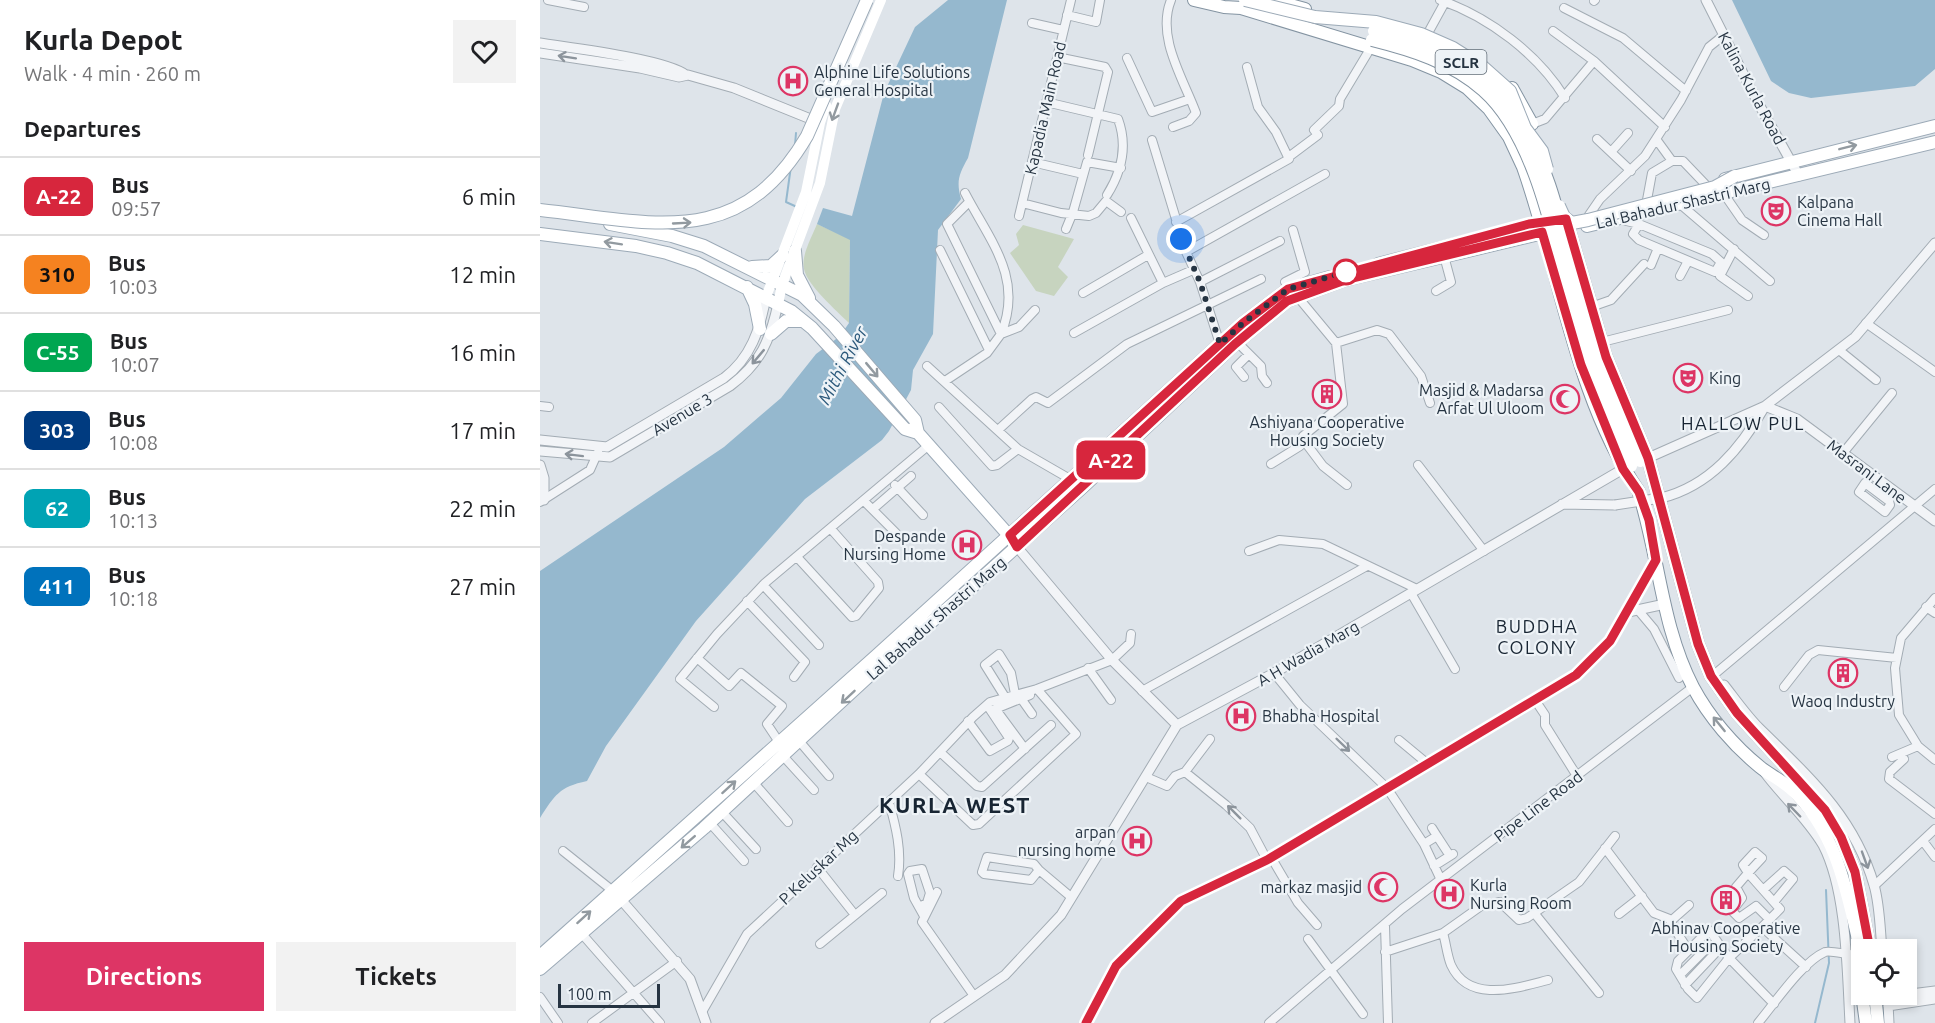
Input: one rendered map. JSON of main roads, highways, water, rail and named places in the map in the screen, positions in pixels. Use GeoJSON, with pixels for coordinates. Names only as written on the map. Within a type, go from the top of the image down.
{"type":"FeatureCollection","features":[{"type":"Feature","properties":{"kind":"main road"},"geometry":{"type":"LineString","coordinates":[[766,297],[777,283],[811,194],[830,125],[865,26],[869,0]]}},
{"type":"Feature","properties":{"kind":"main road"},"geometry":{"type":"LineString","coordinates":[[540,210],[664,224],[688,224],[729,212],[747,202],[782,173],[795,157],[807,136],[869,0]]}},
{"type":"Feature","properties":{"kind":"main road"},"geometry":{"type":"LineString","coordinates":[[811,194],[820,123],[865,26],[881,0]]}},
{"type":"Feature","properties":{"kind":"main road","name":"SCLR"},"geometry":{"type":"LineString","coordinates":[[1194,0],[1224,7],[1243,4],[1311,29],[1372,40],[1426,45],[1463,63],[1491,84],[1529,126],[1546,177],[1598,359],[1635,463],[1639,492],[1649,520],[1665,604],[1678,651],[1693,687],[1719,726],[1759,766],[1791,789],[1815,817],[1830,843],[1844,876],[1865,939]]}},
{"type":"Feature","properties":{"kind":"main road"},"geometry":{"type":"LineString","coordinates":[[1212,0],[1315,17],[1376,22],[1438,40],[1467,56],[1497,78],[1510,92],[1542,151],[1560,211],[1572,222],[1715,187],[1735,176]]}},
{"type":"Feature","properties":{"kind":"main road","name":"SCLR"},"geometry":{"type":"LineString","coordinates":[[1272,0],[1296,3],[1372,40],[1415,52],[1444,64],[1484,92],[1507,118],[1536,180],[1588,363],[1635,463],[1653,487],[1698,644],[1737,713],[1794,768],[1825,810],[1841,837],[1855,872],[1863,939]]}},
{"type":"Feature","properties":{"kind":"main road"},"geometry":{"type":"LineString","coordinates":[[1315,11],[1377,18],[1428,33],[1485,63],[1515,92],[1529,126]]}},
{"type":"Feature","properties":{"kind":"main road"},"geometry":{"type":"LineString","coordinates":[[1372,40],[1441,72],[1473,93],[1491,111],[1516,152],[1593,400],[1635,463]]}},
{"type":"Feature","properties":{"kind":"main road"},"geometry":{"type":"LineString","coordinates":[[1491,111],[1515,92]]}},
{"type":"Feature","properties":{"kind":"main road","name":"Lal Bahadur Shastri Marg"},"geometry":{"type":"LineString","coordinates":[[1567,224],[1589,215],[1791,161],[1935,126]]}},
{"type":"Feature","properties":{"kind":"main road","name":"Lal Bahadur Shastri Marg"},"geometry":{"type":"LineString","coordinates":[[542,959],[710,823],[792,749],[953,586],[1243,323],[1288,289],[1294,286],[1345,280],[1541,227],[1618,219],[1935,142]]}},
{"type":"Feature","properties":{"kind":"main road"},"geometry":{"type":"LineString","coordinates":[[540,215],[628,227],[672,236],[704,246],[802,296],[834,326],[915,420],[918,433],[1010,535],[1017,547]]}},
{"type":"Feature","properties":{"kind":"main road"},"geometry":{"type":"LineString","coordinates":[[1567,224],[1618,391],[1635,463]]}},
{"type":"Feature","properties":{"kind":"main road"},"geometry":{"type":"LineString","coordinates":[[540,234],[636,246],[667,254],[697,263],[766,297],[804,321],[905,429],[918,433]]}},
{"type":"Feature","properties":{"kind":"main road"},"geometry":{"type":"LineString","coordinates":[[742,264],[766,268],[789,253]]}},
{"type":"Feature","properties":{"kind":"main road"},"geometry":{"type":"LineString","coordinates":[[789,253],[800,284],[816,308]]}},
{"type":"Feature","properties":{"kind":"main road"},"geometry":{"type":"LineString","coordinates":[[777,283],[778,304]]}},
{"type":"Feature","properties":{"kind":"main road","name":"Lal Bahadur Shastri Marg"},"geometry":{"type":"LineString","coordinates":[[542,959],[582,934],[617,896],[781,740],[962,596],[1017,547],[1237,342],[1287,301],[1294,286]]}},
{"type":"Feature","properties":{"kind":"main road"},"geometry":{"type":"LineString","coordinates":[[747,287],[765,331],[786,321],[804,321]]}},
{"type":"Feature","properties":{"kind":"main road"},"geometry":{"type":"LineString","coordinates":[[1567,319],[1592,310]]}},
{"type":"Feature","properties":{"kind":"main road"},"geometry":{"type":"LineString","coordinates":[[953,586],[962,596]]}},
{"type":"Feature","properties":{"kind":"main road"},"geometry":{"type":"LineString","coordinates":[[781,740],[792,749]]}},
{"type":"Feature","properties":{"kind":"main road"},"geometry":{"type":"LineString","coordinates":[[1864,1005],[1866,1023]]}},
{"type":"Feature","properties":{"kind":"main road"},"geometry":{"type":"LineString","coordinates":[[1878,1023],[1882,1005]]}},
{"type":"Feature","properties":{"kind":"water","name":"Mithi River"},"geometry":{"type":"Polygon","coordinates":[[[948,0],[1007,0],[968,158],[959,178],[961,199],[938,230],[933,334],[913,370],[911,390],[882,440],[805,499],[696,621],[606,746],[587,781],[564,789],[550,803],[540,818],[540,571],[724,447],[781,398],[816,354],[840,336],[849,323],[850,240],[817,224],[823,208],[852,216],[884,93],[915,27],[948,0]]]}},
{"type":"Feature","properties":{"kind":"water"},"geometry":{"type":"Polygon","coordinates":[[[1732,0],[1935,0],[1935,69],[1915,86],[1811,98],[1789,93],[1771,81],[1732,0]]]}},
{"type":"Feature","properties":{"kind":"waterway"},"geometry":{"type":"LineString","coordinates":[[795,145],[796,133]]}},
{"type":"Feature","properties":{"kind":"waterway"},"geometry":{"type":"LineString","coordinates":[[791,166],[786,202],[797,207]]}},
{"type":"Feature","properties":{"kind":"waterway"},"geometry":{"type":"LineString","coordinates":[[1815,1023],[1829,963],[1826,890]]}},
{"type":"Feature","properties":{"kind":"place","name":"Alphine Life Solutions General Hospital"},"geometry":{"type":"Point","coordinates":[793,81]}},
{"type":"Feature","properties":{"kind":"place","name":"Kalpana Cinema Hall"},"geometry":{"type":"Point","coordinates":[1776,211]}},
{"type":"Feature","properties":{"kind":"place","name":"King"},"geometry":{"type":"Point","coordinates":[1688,378]}},
{"type":"Feature","properties":{"kind":"place","name":"Ashiyana Cooperative Housing Society"},"geometry":{"type":"Point","coordinates":[1327,394]}},
{"type":"Feature","properties":{"kind":"place","name":"Masjid & Madarsa Arfat Ul Uloom"},"geometry":{"type":"Point","coordinates":[1565,399]}},
{"type":"Feature","properties":{"kind":"place","name":"Despande Nursing Home"},"geometry":{"type":"Point","coordinates":[967,545]}},
{"type":"Feature","properties":{"kind":"place","name":"Waoq Industry"},"geometry":{"type":"Point","coordinates":[1843,673]}},
{"type":"Feature","properties":{"kind":"place","name":"Bhabha Hospital"},"geometry":{"type":"Point","coordinates":[1241,716]}},
{"type":"Feature","properties":{"kind":"place","name":"arpan nursing home"},"geometry":{"type":"Point","coordinates":[1137,841]}},
{"type":"Feature","properties":{"kind":"place","name":"markaz masjid"},"geometry":{"type":"Point","coordinates":[1383,887]}},
{"type":"Feature","properties":{"kind":"place","name":"Kurla Nursing Room"},"geometry":{"type":"Point","coordinates":[1449,894]}},
{"type":"Feature","properties":{"kind":"place","name":"Abhinav Cooperative Housing Society"},"geometry":{"type":"Point","coordinates":[1726,900]}},
{"type":"Feature","properties":{"kind":"district","name":"HALLOW PUL"},"geometry":{"type":"Point","coordinates":[1743,423]}},
{"type":"Feature","properties":{"kind":"district","name":"BUDDHA COLONY"},"geometry":{"type":"Point","coordinates":[1537,636]}},
{"type":"Feature","properties":{"kind":"district","name":"KURLA WEST"},"geometry":{"type":"Point","coordinates":[955,804]}}]}
